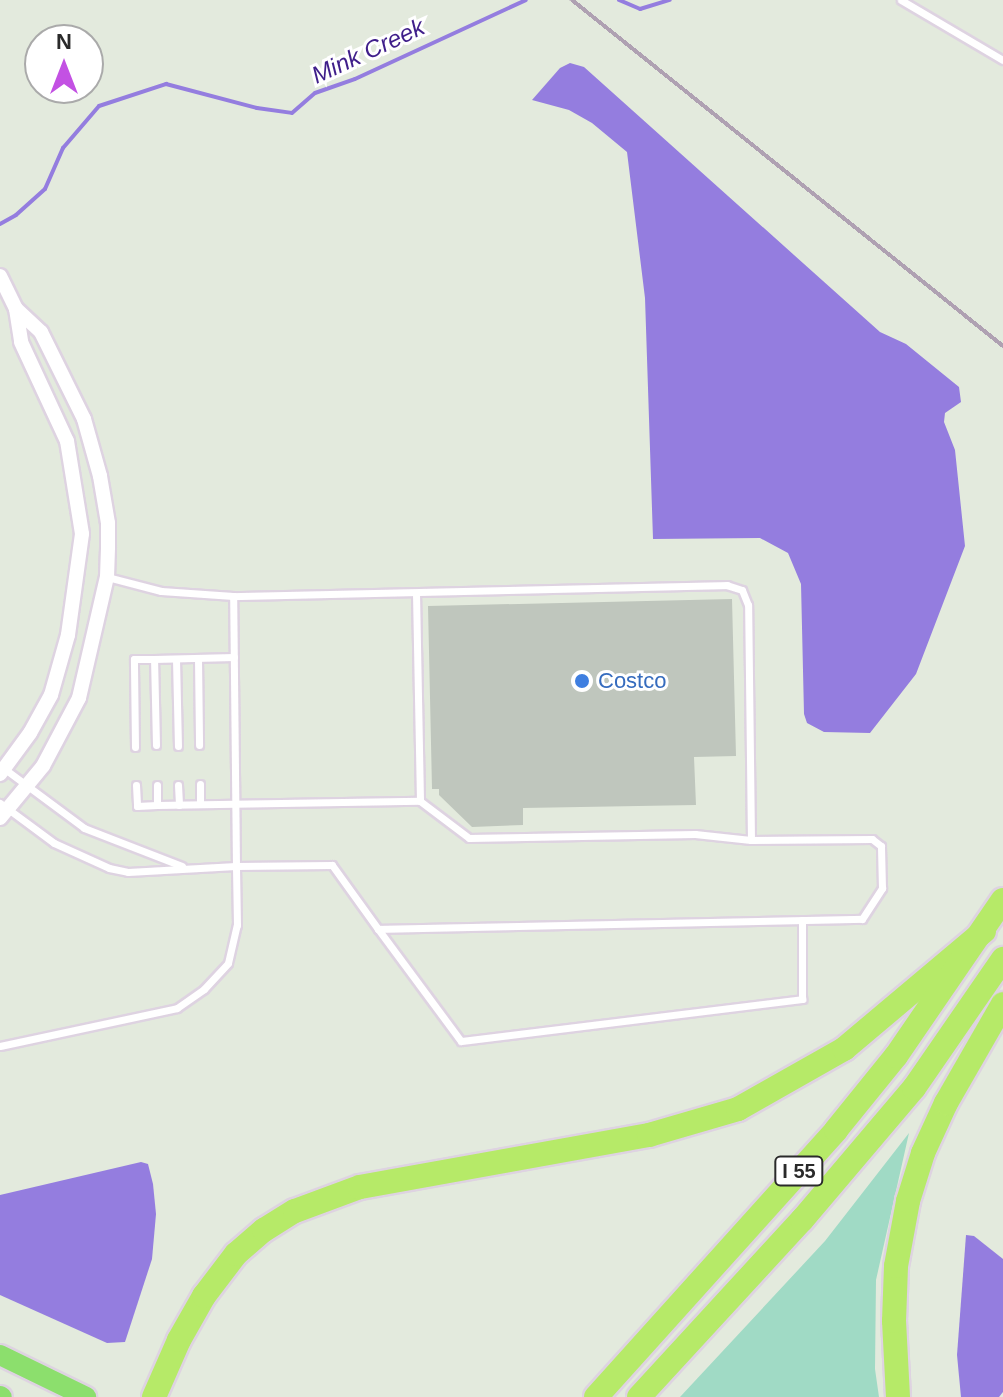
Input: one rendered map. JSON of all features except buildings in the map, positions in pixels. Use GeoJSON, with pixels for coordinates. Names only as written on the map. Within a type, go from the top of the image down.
{"type":"FeatureCollection","features":[{"type":"Feature","properties":{"kind":"highway","name":"I 55"},"geometry":{"type":"LineString","coordinates":[[596,1397],[836,1130],[896,1056],[1003,900]]}},
{"type":"Feature","properties":{"kind":"highway"},"geometry":{"type":"LineString","coordinates":[[154,1397],[179,1340],[204,1296],[236,1254],[264,1230],[295,1211],[360,1187],[649,1135],[738,1109],[844,1049],[984,931]]}},
{"type":"Feature","properties":{"kind":"highway","name":"I 55"},"geometry":{"type":"LineString","coordinates":[[639,1397],[802,1220],[914,1088],[1003,959]]}},
{"type":"Feature","properties":{"kind":"highway"},"geometry":{"type":"LineString","coordinates":[[898,1397],[894,1321],[896,1266],[908,1201],[923,1153],[946,1103],[1003,1004]]}},
{"type":"Feature","properties":{"kind":"main road"},"geometry":{"type":"LineString","coordinates":[[0,1355],[86,1397]]}},
{"type":"Feature","properties":{"kind":"street"},"geometry":{"type":"LineString","coordinates":[[0,276],[16,309],[21,342],[67,441],[82,534],[68,635],[51,695],[30,733],[1,770]]}},
{"type":"Feature","properties":{"kind":"street"},"geometry":{"type":"LineString","coordinates":[[3,810],[27,787],[67,726],[79,698],[107,577],[108,523],[84,419],[41,332],[16,309]]}},
{"type":"Feature","properties":{"kind":"street"},"geometry":{"type":"LineString","coordinates":[[78,571],[107,577]]}},
{"type":"Feature","properties":{"kind":"lane"},"geometry":{"type":"LineString","coordinates":[[901,0],[1003,60]]}},
{"type":"Feature","properties":{"kind":"lane"},"geometry":{"type":"LineString","coordinates":[[107,577],[161,591],[233,596],[727,585],[742,590],[748,605],[751,840]]}},
{"type":"Feature","properties":{"kind":"lane"},"geometry":{"type":"LineString","coordinates":[[416,593],[420,801]]}},
{"type":"Feature","properties":{"kind":"lane"},"geometry":{"type":"LineString","coordinates":[[0,1046],[177,1008],[204,989],[228,963],[237,925],[233,596]]}},
{"type":"Feature","properties":{"kind":"lane"},"geometry":{"type":"LineString","coordinates":[[135,747],[134,659],[234,657]]}},
{"type":"Feature","properties":{"kind":"lane"},"geometry":{"type":"LineString","coordinates":[[198,658],[199,745]]}},
{"type":"Feature","properties":{"kind":"lane"},"geometry":{"type":"LineString","coordinates":[[154,659],[156,745]]}},
{"type":"Feature","properties":{"kind":"lane"},"geometry":{"type":"LineString","coordinates":[[176,659],[178,746]]}},
{"type":"Feature","properties":{"kind":"lane"},"geometry":{"type":"LineString","coordinates":[[1,770],[84,828],[184,867]]}},
{"type":"Feature","properties":{"kind":"lane"},"geometry":{"type":"LineString","coordinates":[[200,784],[200,804]]}},
{"type":"Feature","properties":{"kind":"lane"},"geometry":{"type":"LineString","coordinates":[[136,785],[137,806],[420,801],[469,838],[695,834],[751,840],[872,839],[881,846],[882,888],[862,919],[378,929]]}},
{"type":"Feature","properties":{"kind":"lane"},"geometry":{"type":"LineString","coordinates":[[157,785],[157,805]]}},
{"type":"Feature","properties":{"kind":"lane"},"geometry":{"type":"LineString","coordinates":[[178,785],[179,805]]}},
{"type":"Feature","properties":{"kind":"lane"},"geometry":{"type":"LineString","coordinates":[[3,810],[54,843],[109,868],[128,872],[184,867],[332,865],[461,1041],[802,999],[802,920]]}},
{"type":"Feature","properties":{"kind":"green space"},"geometry":{"type":"Polygon","coordinates":[[[909,1133],[876,1280],[875,1369],[879,1397],[680,1397],[825,1241],[909,1133]]]}},
{"type":"Feature","properties":{"kind":"shaded area"},"geometry":{"type":"Polygon","coordinates":[[[570,63],[584,67],[880,332],[906,344],[959,387],[961,402],[945,413],[944,422],[955,450],[965,546],[916,674],[870,733],[824,732],[807,723],[804,714],[801,584],[788,553],[760,538],[653,539],[645,298],[627,152],[592,123],[569,110],[532,100],[560,68],[570,63]]]}},
{"type":"Feature","properties":{"kind":"shaded area"},"geometry":{"type":"Polygon","coordinates":[[[141,1162],[148,1164],[153,1184],[156,1214],[152,1259],[125,1342],[107,1343],[0,1295],[0,1195],[141,1162]]]}},
{"type":"Feature","properties":{"kind":"shaded area"},"geometry":{"type":"Polygon","coordinates":[[[966,1235],[974,1236],[1003,1259],[1003,1392],[999,1397],[961,1397],[957,1355],[966,1235]]]}},
{"type":"Feature","properties":{"kind":"waterway","name":"Mink Creek"},"geometry":{"type":"LineString","coordinates":[[0,224],[16,215],[45,189],[63,148],[99,106],[166,84],[257,108],[292,113],[315,93],[355,79],[526,0]]}},
{"type":"Feature","properties":{"kind":"waterway","name":"Mink Creek"},"geometry":{"type":"LineString","coordinates":[[619,0],[640,9],[670,0]]}},
{"type":"Feature","properties":{"kind":"railway"},"geometry":{"type":"LineString","coordinates":[[572,0],[1003,346]]}},
{"type":"Feature","properties":{"kind":"place","name":"Costco"},"geometry":{"type":"Point","coordinates":[582,681]}}]}
